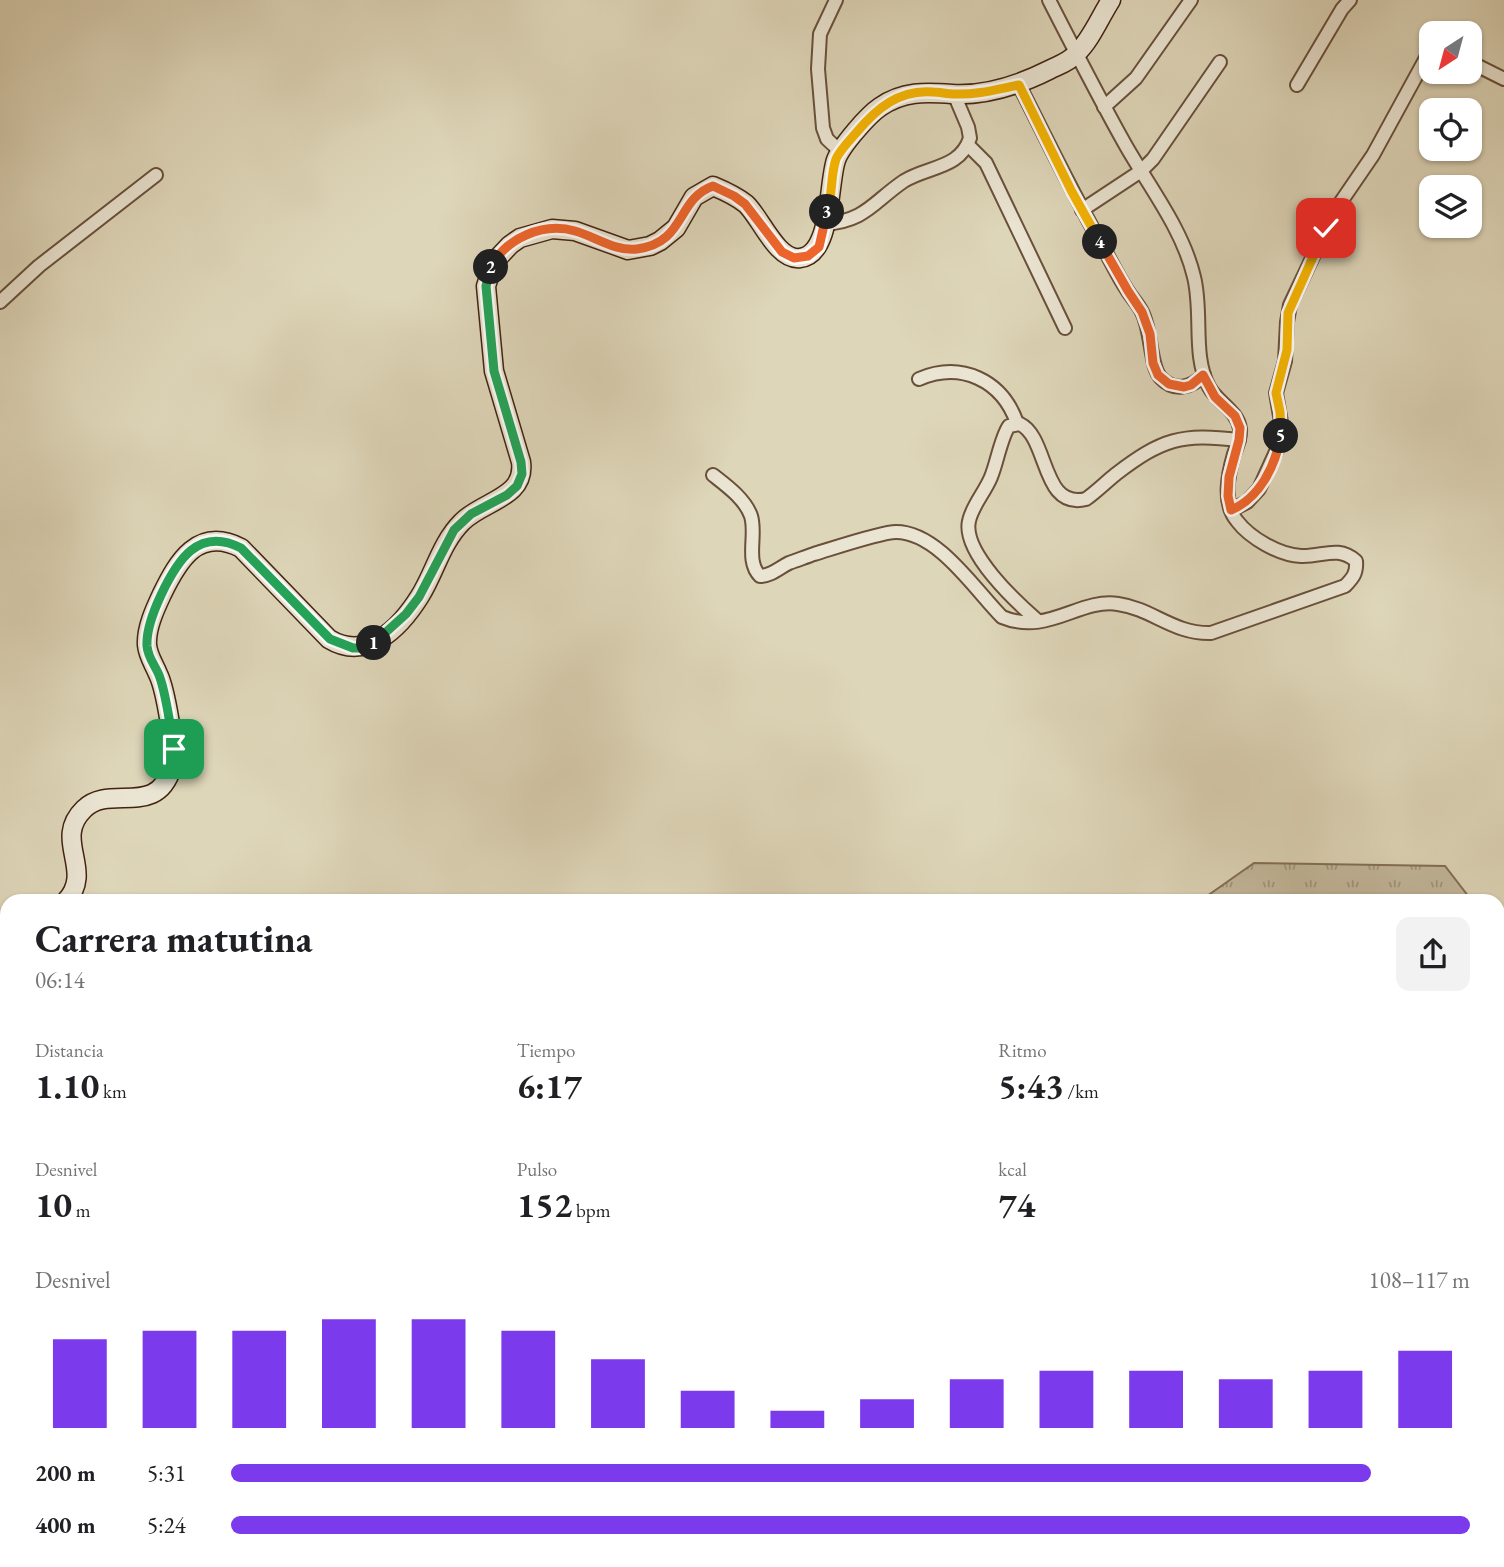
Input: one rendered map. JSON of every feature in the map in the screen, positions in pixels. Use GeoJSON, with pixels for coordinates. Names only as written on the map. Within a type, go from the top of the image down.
{"type":"FeatureCollection","features":[{"type":"Feature","properties":{"kind":"street"},"geometry":{"type":"LineString","coordinates":[[836,0],[820,34],[818,69],[823,128],[827,139],[841,152]]}},
{"type":"Feature","properties":{"kind":"street"},"geometry":{"type":"LineString","coordinates":[[713,475],[730,489],[751,515],[753,565],[760,576],[814,554],[894,531],[925,540],[939,551],[1002,617],[1010,620],[1053,620],[1074,611],[1117,604],[1194,633],[1211,633],[1345,586],[1357,571],[1356,561],[1340,551],[1301,556],[1285,553],[1244,529],[1231,510],[1228,496],[1229,477],[1240,428],[1235,416],[1215,397],[1203,375],[1199,351],[1198,297],[1190,262],[1184,246],[1104,107],[1049,0]]}},
{"type":"Feature","properties":{"kind":"street"},"geometry":{"type":"LineString","coordinates":[[70,894],[77,883],[78,867],[72,852],[71,836],[80,813],[95,801],[147,797],[161,787],[170,773],[174,749],[159,675],[150,658],[147,639],[154,613],[171,574],[186,553],[210,543],[223,542],[241,548],[323,634],[344,646],[363,648],[377,642],[413,606],[447,541],[462,521],[480,507],[507,495],[517,486],[522,474],[521,462],[494,371],[486,286],[494,262],[510,245],[541,230],[564,229],[628,250],[650,246],[676,228],[694,197],[713,186],[745,204],[777,247],[788,256],[802,258],[814,252],[822,240],[832,197],[835,162],[870,115],[888,102],[920,92],[982,93],[1019,85],[1063,64],[1077,54],[1111,0]]}},
{"type":"Feature","properties":{"kind":"street"},"geometry":{"type":"LineString","coordinates":[[1104,107],[1141,72],[1191,0]]}},
{"type":"Feature","properties":{"kind":"street"},"geometry":{"type":"LineString","coordinates":[[1297,85],[1350,0]]}},
{"type":"Feature","properties":{"kind":"street"},"geometry":{"type":"LineString","coordinates":[[1082,210],[1141,172],[1161,150],[1220,62]]}},
{"type":"Feature","properties":{"kind":"street"},"geometry":{"type":"LineString","coordinates":[[1482,68],[1504,79]]}},
{"type":"Feature","properties":{"kind":"street"},"geometry":{"type":"LineString","coordinates":[[1231,510],[1247,502],[1259,489],[1279,445],[1281,422],[1276,393],[1287,350],[1290,305],[1334,212],[1377,148],[1419,71]]}},
{"type":"Feature","properties":{"kind":"street"},"geometry":{"type":"LineString","coordinates":[[1019,85],[1082,210],[1142,312],[1150,334],[1153,363],[1158,375],[1169,384],[1184,387],[1203,375]]}},
{"type":"Feature","properties":{"kind":"street"},"geometry":{"type":"LineString","coordinates":[[824,224],[843,223],[865,213],[905,180],[958,158],[970,138],[954,94]]}},
{"type":"Feature","properties":{"kind":"street"},"geometry":{"type":"LineString","coordinates":[[968,145],[986,163],[1065,328]]}},
{"type":"Feature","properties":{"kind":"street"},"geometry":{"type":"LineString","coordinates":[[0,302],[38,266],[156,175]]}},
{"type":"Feature","properties":{"kind":"street"},"geometry":{"type":"LineString","coordinates":[[919,379],[950,371],[980,378],[1003,397],[1017,423],[1027,427],[1037,439],[1043,464],[1052,483],[1066,497],[1075,500],[1090,496],[1138,458],[1171,440],[1203,436],[1239,440]]}},
{"type":"Feature","properties":{"kind":"street"},"geometry":{"type":"LineString","coordinates":[[1017,423],[1009,426],[1004,433],[990,481],[969,519],[968,533],[978,555],[1024,609],[1038,621]]}},
{"type":"Feature","properties":{"kind":"green space"},"geometry":{"type":"Polygon","coordinates":[[[1254,863],[1445,866],[1467,894],[1210,894],[1254,863]]]}},
{"type":"Feature","properties":{"kind":"route"},"geometry":{"type":"LineString","coordinates":[[174,749],[159,675],[153,667],[147,639],[154,613],[171,574],[186,553],[210,543],[223,542],[241,548],[323,634],[344,646],[363,648],[377,642],[406,614],[432,574],[447,541],[462,521],[480,507],[507,495],[517,486],[522,468],[494,371],[486,286],[490,269],[501,253],[530,233],[564,229],[628,250],[639,249],[668,236],[676,228],[694,197],[713,186],[745,204],[782,252],[794,258],[802,258],[814,252],[822,240],[832,197],[831,186],[837,156],[870,115],[888,102],[909,94],[931,91],[982,93],[1019,85],[1072,192],[1142,312],[1150,334],[1153,363],[1158,375],[1169,384],[1184,387],[1198,381],[1203,375],[1215,397],[1238,422],[1239,440],[1229,477],[1228,496],[1231,510],[1247,502],[1259,489],[1279,445],[1281,422],[1276,393],[1287,350],[1288,313],[1326,228]]}}]}
